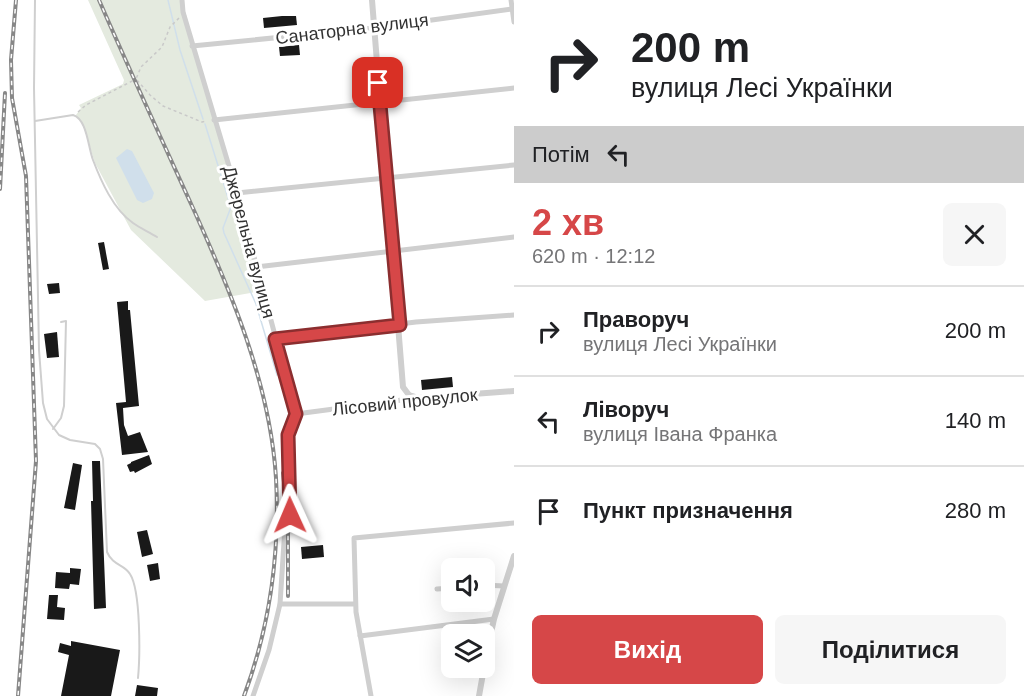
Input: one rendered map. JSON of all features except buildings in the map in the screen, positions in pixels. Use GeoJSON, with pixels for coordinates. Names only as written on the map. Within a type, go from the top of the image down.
{"type":"FeatureCollection","features":[{"type":"Feature","properties":{"kind":"street","name":"Джерельна вулиця"},"geometry":{"type":"LineString","coordinates":[[182,0],[192,46],[237,193],[296,414]]}},
{"type":"Feature","properties":{"kind":"street"},"geometry":{"type":"LineString","coordinates":[[372,0],[400,325],[403,387],[409,395],[419,398]]}},
{"type":"Feature","properties":{"kind":"street"},"geometry":{"type":"LineString","coordinates":[[511,0],[514,22]]}},
{"type":"Feature","properties":{"kind":"street","name":"Санаторна вулиця"},"geometry":{"type":"LineString","coordinates":[[192,46],[374,28],[512,9]]}},
{"type":"Feature","properties":{"kind":"street"},"geometry":{"type":"LineString","coordinates":[[214,120],[514,88]]}},
{"type":"Feature","properties":{"kind":"street"},"geometry":{"type":"LineString","coordinates":[[237,193],[514,165]]}},
{"type":"Feature","properties":{"kind":"street"},"geometry":{"type":"LineString","coordinates":[[256,267],[514,237]]}},
{"type":"Feature","properties":{"kind":"street"},"geometry":{"type":"LineString","coordinates":[[275,339],[514,315]]}},
{"type":"Feature","properties":{"kind":"street","name":"Лісовий провулок"},"geometry":{"type":"LineString","coordinates":[[296,414],[419,398],[514,391]]}},
{"type":"Feature","properties":{"kind":"street"},"geometry":{"type":"LineString","coordinates":[[253,696],[269,650],[280,604],[285,527],[290,515],[291,504],[288,435],[296,414]]}},
{"type":"Feature","properties":{"kind":"street"},"geometry":{"type":"LineString","coordinates":[[371,696],[355,604],[352,540],[355,537],[514,523]]}},
{"type":"Feature","properties":{"kind":"street"},"geometry":{"type":"LineString","coordinates":[[494,624],[513,560]]}},
{"type":"Feature","properties":{"kind":"street"},"geometry":{"type":"LineString","coordinates":[[495,585],[504,585]]}},
{"type":"Feature","properties":{"kind":"street"},"geometry":{"type":"LineString","coordinates":[[437,589],[441,589]]}},
{"type":"Feature","properties":{"kind":"street"},"geometry":{"type":"LineString","coordinates":[[280,604],[355,604]]}},
{"type":"Feature","properties":{"kind":"street"},"geometry":{"type":"LineString","coordinates":[[360,636],[495,619]]}},
{"type":"Feature","properties":{"kind":"street"},"geometry":{"type":"LineString","coordinates":[[479,696],[482,678]]}},
{"type":"Feature","properties":{"kind":"lane"},"geometry":{"type":"LineString","coordinates":[[35,0],[39,350],[45,413],[53,429],[65,438],[95,444],[100,449],[103,459],[107,552],[110,561],[129,572],[134,582],[140,647],[138,678]]}},
{"type":"Feature","properties":{"kind":"lane"},"geometry":{"type":"LineString","coordinates":[[35,121],[76,115],[83,125],[95,163],[118,207],[132,222],[157,237]]}},
{"type":"Feature","properties":{"kind":"lane"},"geometry":{"type":"LineString","coordinates":[[53,429],[61,418],[64,406],[66,321],[61,322]]}},
{"type":"Feature","properties":{"kind":"path"},"geometry":{"type":"LineString","coordinates":[[76,115],[82,107],[136,79],[141,67],[162,47],[166,33],[173,24]]}},
{"type":"Feature","properties":{"kind":"path"},"geometry":{"type":"LineString","coordinates":[[136,79],[150,95],[163,105],[202,122],[214,120]]}},
{"type":"Feature","properties":{"kind":"shaded area"},"geometry":{"type":"Polygon","coordinates":[[[88,0],[182,0],[262,291],[205,301],[131,230],[95,163],[83,125],[76,115],[81,108],[79,105],[123,84],[124,80],[88,0]]]}},
{"type":"Feature","properties":{"kind":"water"},"geometry":{"type":"Polygon","coordinates":[[[127,149],[132,151],[154,193],[152,199],[143,203],[137,200],[116,158],[127,149]]]}},
{"type":"Feature","properties":{"kind":"waterway"},"geometry":{"type":"LineString","coordinates":[[168,0],[180,50],[203,119]]}},
{"type":"Feature","properties":{"kind":"waterway"},"geometry":{"type":"LineString","coordinates":[[205,124],[231,207],[223,228],[224,233],[256,304],[277,375]]}},
{"type":"Feature","properties":{"kind":"railway"},"geometry":{"type":"LineString","coordinates":[[16,0],[11,60],[12,98],[26,176],[36,461],[18,696]]}},
{"type":"Feature","properties":{"kind":"railway"},"geometry":{"type":"LineString","coordinates":[[99,0],[221,271],[246,339],[266,408],[276,478],[274,561],[267,616],[244,696]]}},
{"type":"Feature","properties":{"kind":"railway"},"geometry":{"type":"LineString","coordinates":[[0,189],[5,93]]}},
{"type":"Feature","properties":{"kind":"railway"},"geometry":{"type":"LineString","coordinates":[[283,473],[288,519],[288,596]]}},
{"type":"Feature","properties":{"kind":"route"},"geometry":{"type":"LineString","coordinates":[[290,515],[288,435],[296,414],[275,339],[400,325],[378,83]]}}]}
